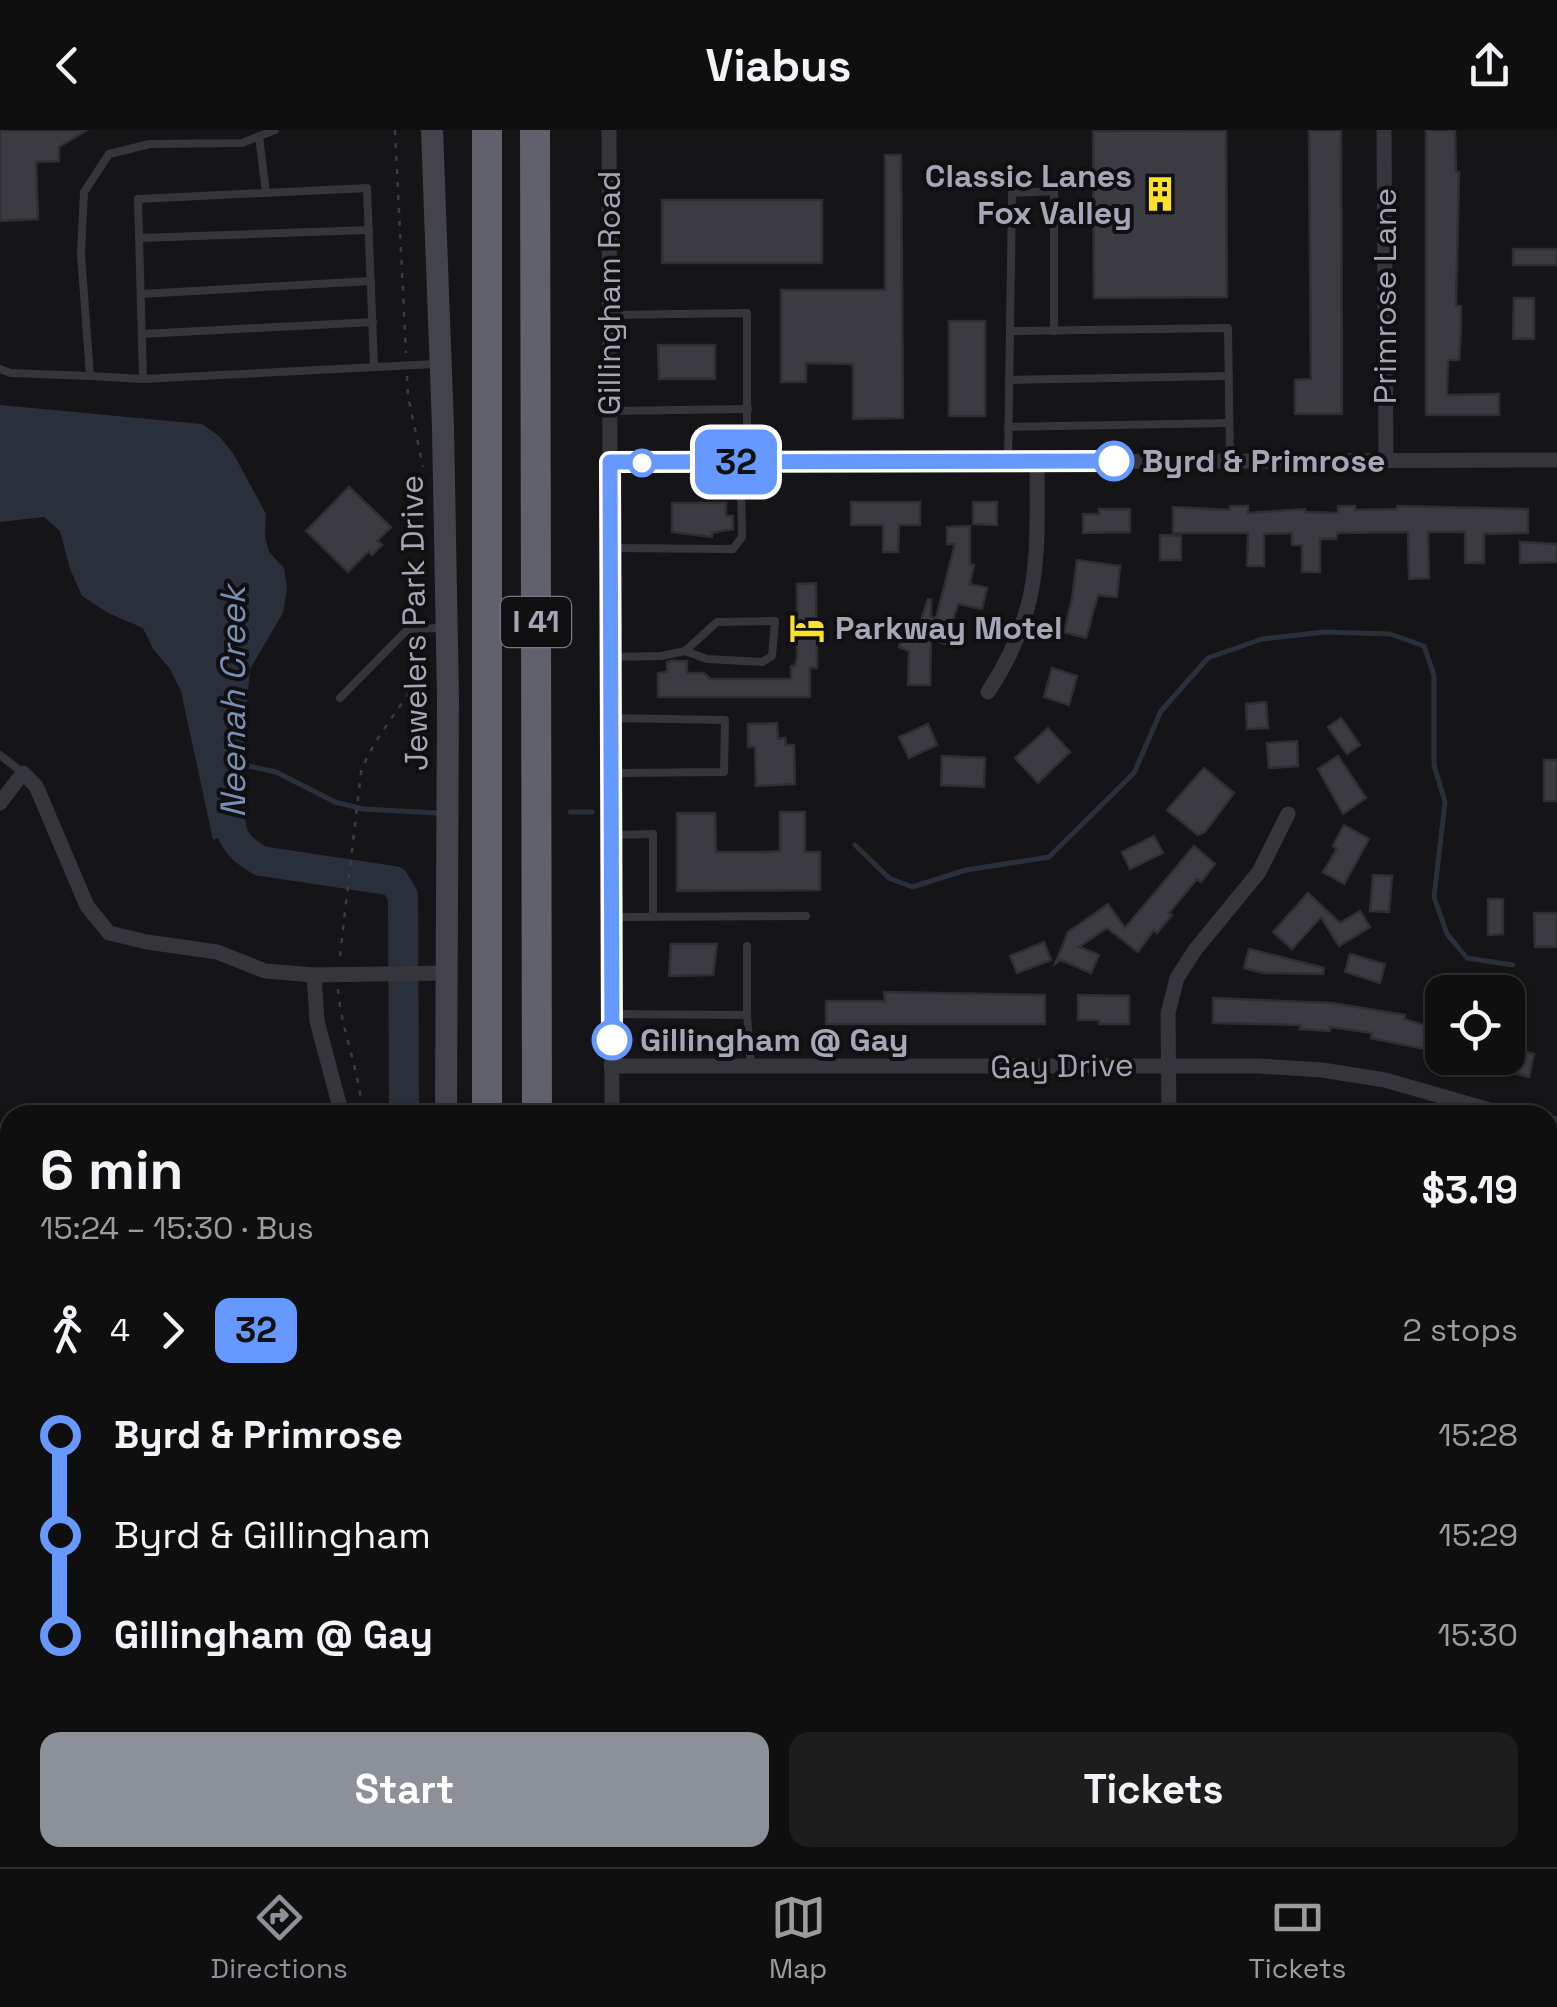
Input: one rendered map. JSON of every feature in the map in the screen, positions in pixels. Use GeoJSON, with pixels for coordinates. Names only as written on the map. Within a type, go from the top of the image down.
{"type":"FeatureCollection","features":[{"type":"Feature","properties":{"kind":"highway","name":"I 41"},"geometry":{"type":"LineString","coordinates":[[486,130],[486,1105]]}},
{"type":"Feature","properties":{"kind":"highway","name":"I 41"},"geometry":{"type":"LineString","coordinates":[[535,130],[538,1105]]}},
{"type":"Feature","properties":{"kind":"street","name":"Jewelers Park Drive"},"geometry":{"type":"LineString","coordinates":[[432,130],[440,363],[437,973],[445,1105]]}},
{"type":"Feature","properties":{"kind":"street","name":"Gillingham Road"},"geometry":{"type":"LineString","coordinates":[[609,130],[612,1105]]}},
{"type":"Feature","properties":{"kind":"street","name":"Primrose Lane"},"geometry":{"type":"LineString","coordinates":[[1384,130],[1386,461]]}},
{"type":"Feature","properties":{"kind":"street"},"geometry":{"type":"LineString","coordinates":[[610,462],[1557,460]]}},
{"type":"Feature","properties":{"kind":"street"},"geometry":{"type":"LineString","coordinates":[[988,692],[1004,667],[1034,588],[1038,461]]}},
{"type":"Feature","properties":{"kind":"street"},"geometry":{"type":"LineString","coordinates":[[0,803],[23,773],[36,786],[87,906],[110,933],[218,952],[265,971],[437,973]]}},
{"type":"Feature","properties":{"kind":"street"},"geometry":{"type":"LineString","coordinates":[[1169,1105],[1168,1014],[1177,978],[1194,950],[1260,872],[1288,814]]}},
{"type":"Feature","properties":{"kind":"street"},"geometry":{"type":"LineString","coordinates":[[314,974],[317,1021],[339,1105]]}},
{"type":"Feature","properties":{"kind":"street","name":"Gay Drive"},"geometry":{"type":"LineString","coordinates":[[611,1066],[1167,1065],[1322,1070],[1385,1080],[1473,1105]]}},
{"type":"Feature","properties":{"kind":"lane"},"geometry":{"type":"LineString","coordinates":[[90,376],[81,254],[84,192],[109,154],[150,144],[242,143],[274,130]]}},
{"type":"Feature","properties":{"kind":"lane"},"geometry":{"type":"LineString","coordinates":[[260,136],[266,194]]}},
{"type":"Feature","properties":{"kind":"lane"},"geometry":{"type":"LineString","coordinates":[[144,379],[138,199],[367,188],[374,366]]}},
{"type":"Feature","properties":{"kind":"lane"},"geometry":{"type":"LineString","coordinates":[[1008,461],[1012,192],[1054,191],[1054,331]]}},
{"type":"Feature","properties":{"kind":"lane"},"geometry":{"type":"LineString","coordinates":[[140,238],[369,230]]}},
{"type":"Feature","properties":{"kind":"lane"},"geometry":{"type":"LineString","coordinates":[[141,294],[372,281]]}},
{"type":"Feature","properties":{"kind":"lane"},"geometry":{"type":"LineString","coordinates":[[610,315],[747,313],[748,409],[742,536],[733,548],[610,548]]}},
{"type":"Feature","properties":{"kind":"lane"},"geometry":{"type":"LineString","coordinates":[[142,334],[373,322]]}},
{"type":"Feature","properties":{"kind":"lane"},"geometry":{"type":"LineString","coordinates":[[1010,331],[1228,328],[1230,461]]}},
{"type":"Feature","properties":{"kind":"lane"},"geometry":{"type":"LineString","coordinates":[[0,369],[12,373],[144,379],[440,363]]}},
{"type":"Feature","properties":{"kind":"lane"},"geometry":{"type":"LineString","coordinates":[[1009,380],[1229,376]]}},
{"type":"Feature","properties":{"kind":"lane"},"geometry":{"type":"LineString","coordinates":[[610,411],[748,409]]}},
{"type":"Feature","properties":{"kind":"lane"},"geometry":{"type":"LineString","coordinates":[[1008,427],[1230,423]]}},
{"type":"Feature","properties":{"kind":"lane"},"geometry":{"type":"LineString","coordinates":[[612,657],[686,652],[708,659],[762,662],[772,656],[775,621],[716,622],[686,652]]}},
{"type":"Feature","properties":{"kind":"lane"},"geometry":{"type":"LineString","coordinates":[[340,698],[408,629],[438,628]]}},
{"type":"Feature","properties":{"kind":"lane"},"geometry":{"type":"LineString","coordinates":[[612,718],[725,720],[724,772],[612,773]]}},
{"type":"Feature","properties":{"kind":"lane"},"geometry":{"type":"LineString","coordinates":[[0,755],[23,773]]}},
{"type":"Feature","properties":{"kind":"lane"},"geometry":{"type":"LineString","coordinates":[[613,835],[652,834],[653,916]]}},
{"type":"Feature","properties":{"kind":"lane"},"geometry":{"type":"LineString","coordinates":[[612,916],[806,916]]}},
{"type":"Feature","properties":{"kind":"lane"},"geometry":{"type":"LineString","coordinates":[[747,946],[751,1067]]}},
{"type":"Feature","properties":{"kind":"lane"},"geometry":{"type":"LineString","coordinates":[[612,1014],[747,1015]]}},
{"type":"Feature","properties":{"kind":"path"},"geometry":{"type":"LineString","coordinates":[[395,130],[408,396],[424,471]]}},
{"type":"Feature","properties":{"kind":"path"},"geometry":{"type":"LineString","coordinates":[[361,1105],[341,1024],[338,974],[361,772],[427,661],[438,628]]}},
{"type":"Feature","properties":{"kind":"water"},"geometry":{"type":"Polygon","coordinates":[[[0,405],[202,424],[233,453],[266,514],[269,552],[284,568],[287,588],[283,613],[250,669],[235,831],[213,840],[181,691],[143,628],[82,596],[60,531],[44,517],[0,522],[0,405]]]}},
{"type":"Feature","properties":{"kind":"building"},"geometry":{"type":"Polygon","coordinates":[[[0,130],[87,130],[59,147],[59,161],[36,162],[38,219],[0,221],[0,130]]]}},
{"type":"Feature","properties":{"kind":"building","name":"Classic Lanes Fox Valley"},"geometry":{"type":"Polygon","coordinates":[[[1226,130],[1227,297],[1094,298],[1093,131],[1226,130]]]}},
{"type":"Feature","properties":{"kind":"building"},"geometry":{"type":"Polygon","coordinates":[[[1309,130],[1341,130],[1342,414],[1295,414],[1295,380],[1311,379],[1309,130]]]}},
{"type":"Feature","properties":{"kind":"building"},"geometry":{"type":"Polygon","coordinates":[[[1426,130],[1455,130],[1459,172],[1456,306],[1461,306],[1461,327],[1459,360],[1448,360],[1447,395],[1499,394],[1499,415],[1426,415],[1426,130]]]}},
{"type":"Feature","properties":{"kind":"building"},"geometry":{"type":"Polygon","coordinates":[[[885,155],[901,155],[903,418],[853,419],[853,364],[806,363],[806,382],[781,382],[781,290],[885,290],[885,155]]]}},
{"type":"Feature","properties":{"kind":"building"},"geometry":{"type":"Polygon","coordinates":[[[662,200],[822,200],[822,263],[662,263],[662,200]]]}},
{"type":"Feature","properties":{"kind":"building"},"geometry":{"type":"Polygon","coordinates":[[[1513,249],[1557,249],[1557,265],[1513,265],[1513,249]]]}},
{"type":"Feature","properties":{"kind":"building"},"geometry":{"type":"Polygon","coordinates":[[[1514,298],[1534,298],[1534,339],[1513,339],[1514,298]]]}},
{"type":"Feature","properties":{"kind":"building"},"geometry":{"type":"Polygon","coordinates":[[[949,321],[985,321],[985,416],[949,416],[949,321]]]}},
{"type":"Feature","properties":{"kind":"building"},"geometry":{"type":"Polygon","coordinates":[[[658,345],[715,345],[715,379],[659,379],[658,345]]]}},
{"type":"Feature","properties":{"kind":"building"},"geometry":{"type":"Polygon","coordinates":[[[349,487],[391,527],[377,541],[382,545],[372,555],[369,551],[348,572],[306,531],[349,487]]]}},
{"type":"Feature","properties":{"kind":"building"},"geometry":{"type":"Polygon","coordinates":[[[851,502],[920,502],[920,525],[899,525],[898,552],[883,552],[883,525],[851,525],[851,502]]]}},
{"type":"Feature","properties":{"kind":"building"},"geometry":{"type":"Polygon","coordinates":[[[973,502],[997,502],[997,525],[973,524],[973,502]]]}},
{"type":"Feature","properties":{"kind":"building"},"geometry":{"type":"Polygon","coordinates":[[[672,503],[726,503],[726,516],[733,516],[733,529],[712,533],[712,537],[672,532],[672,503]]]}},
{"type":"Feature","properties":{"kind":"building"},"geometry":{"type":"Polygon","coordinates":[[[1230,506],[1248,506],[1248,513],[1305,509],[1338,513],[1338,506],[1355,506],[1355,510],[1397,506],[1528,509],[1528,533],[1484,534],[1484,563],[1465,563],[1465,532],[1428,532],[1429,578],[1409,579],[1408,532],[1337,533],[1336,539],[1320,539],[1320,572],[1302,572],[1302,545],[1292,545],[1292,533],[1264,534],[1264,566],[1247,566],[1248,533],[1173,533],[1173,507],[1230,510],[1230,506]]]}},
{"type":"Feature","properties":{"kind":"building"},"geometry":{"type":"Polygon","coordinates":[[[1099,509],[1130,509],[1130,532],[1083,533],[1083,514],[1099,514],[1099,509]]]}},
{"type":"Feature","properties":{"kind":"building"},"geometry":{"type":"Polygon","coordinates":[[[970,526],[970,564],[974,565],[970,584],[987,588],[982,609],[958,604],[945,644],[931,639],[930,685],[908,685],[909,651],[899,647],[901,641],[889,637],[894,624],[917,632],[928,599],[931,617],[936,618],[955,544],[947,544],[947,527],[970,526]]]}},
{"type":"Feature","properties":{"kind":"building"},"geometry":{"type":"Polygon","coordinates":[[[1160,535],[1181,536],[1181,560],[1160,560],[1160,535]]]}},
{"type":"Feature","properties":{"kind":"building"},"geometry":{"type":"Polygon","coordinates":[[[1520,542],[1557,544],[1557,562],[1520,563],[1520,542]]]}},
{"type":"Feature","properties":{"kind":"building"},"geometry":{"type":"Polygon","coordinates":[[[1077,560],[1120,566],[1117,597],[1098,595],[1086,638],[1064,632],[1077,560]]]}},
{"type":"Feature","properties":{"kind":"building","name":"Parkway Motel"},"geometry":{"type":"Polygon","coordinates":[[[816,583],[817,668],[810,668],[810,697],[658,697],[658,673],[667,672],[667,662],[672,661],[687,661],[687,673],[704,673],[710,679],[791,679],[791,666],[795,666],[797,658],[797,584],[816,583]]]}},
{"type":"Feature","properties":{"kind":"building"},"geometry":{"type":"Polygon","coordinates":[[[1052,668],[1077,676],[1069,705],[1044,697],[1052,668]]]}},
{"type":"Feature","properties":{"kind":"building"},"geometry":{"type":"Polygon","coordinates":[[[1266,702],[1268,728],[1247,729],[1246,704],[1266,702]]]}},
{"type":"Feature","properties":{"kind":"building"},"geometry":{"type":"Polygon","coordinates":[[[1341,718],[1360,745],[1347,754],[1328,727],[1341,718]]]}},
{"type":"Feature","properties":{"kind":"building"},"geometry":{"type":"Polygon","coordinates":[[[777,723],[778,739],[785,738],[786,745],[794,745],[795,784],[756,786],[755,747],[748,747],[748,724],[777,723]]]}},
{"type":"Feature","properties":{"kind":"building"},"geometry":{"type":"Polygon","coordinates":[[[928,724],[937,745],[909,758],[899,737],[928,724]]]}},
{"type":"Feature","properties":{"kind":"building"},"geometry":{"type":"Polygon","coordinates":[[[1048,728],[1070,752],[1038,783],[1015,758],[1048,728]]]}},
{"type":"Feature","properties":{"kind":"building"},"geometry":{"type":"Polygon","coordinates":[[[1297,741],[1298,766],[1269,768],[1267,743],[1297,741]]]}},
{"type":"Feature","properties":{"kind":"building"},"geometry":{"type":"Polygon","coordinates":[[[942,756],[985,758],[984,787],[941,785],[942,756]]]}},
{"type":"Feature","properties":{"kind":"building"},"geometry":{"type":"Polygon","coordinates":[[[1338,756],[1366,798],[1343,814],[1318,769],[1338,756]]]}},
{"type":"Feature","properties":{"kind":"building"},"geometry":{"type":"Polygon","coordinates":[[[1544,760],[1557,760],[1557,801],[1544,801],[1544,760]]]}},
{"type":"Feature","properties":{"kind":"building"},"geometry":{"type":"Polygon","coordinates":[[[1204,768],[1234,793],[1205,832],[1198,835],[1167,810],[1204,768]]]}},
{"type":"Feature","properties":{"kind":"building"},"geometry":{"type":"Polygon","coordinates":[[[780,812],[805,812],[805,852],[820,852],[820,890],[677,891],[677,813],[715,813],[716,852],[766,852],[780,851],[780,812]]]}},
{"type":"Feature","properties":{"kind":"building"},"geometry":{"type":"Polygon","coordinates":[[[1344,825],[1369,839],[1344,884],[1323,872],[1337,849],[1333,846],[1344,825]]]}},
{"type":"Feature","properties":{"kind":"building"},"geometry":{"type":"Polygon","coordinates":[[[1154,836],[1163,853],[1130,869],[1122,852],[1154,836]]]}},
{"type":"Feature","properties":{"kind":"building"},"geometry":{"type":"Polygon","coordinates":[[[1194,846],[1215,864],[1201,882],[1197,879],[1169,913],[1172,915],[1157,933],[1154,930],[1138,952],[1107,928],[1079,947],[1099,955],[1091,973],[1061,960],[1055,964],[1068,932],[1108,904],[1125,928],[1194,846]]]}},
{"type":"Feature","properties":{"kind":"building"},"geometry":{"type":"Polygon","coordinates":[[[1373,875],[1392,876],[1389,912],[1370,911],[1373,875]]]}},
{"type":"Feature","properties":{"kind":"building"},"geometry":{"type":"Polygon","coordinates":[[[1308,893],[1340,923],[1360,911],[1370,927],[1339,946],[1321,917],[1292,949],[1273,932],[1308,893]]]}},
{"type":"Feature","properties":{"kind":"building"},"geometry":{"type":"Polygon","coordinates":[[[1488,899],[1503,899],[1503,934],[1488,935],[1488,899]]]}},
{"type":"Feature","properties":{"kind":"building"},"geometry":{"type":"Polygon","coordinates":[[[1534,913],[1557,913],[1557,947],[1535,947],[1534,913]]]}},
{"type":"Feature","properties":{"kind":"building"},"geometry":{"type":"Polygon","coordinates":[[[1044,942],[1051,960],[1017,973],[1010,956],[1044,942]]]}},
{"type":"Feature","properties":{"kind":"building"},"geometry":{"type":"Polygon","coordinates":[[[671,944],[717,944],[713,975],[669,976],[671,944]]]}},
{"type":"Feature","properties":{"kind":"building"},"geometry":{"type":"Polygon","coordinates":[[[1249,949],[1324,968],[1323,974],[1264,973],[1244,968],[1249,949]]]}},
{"type":"Feature","properties":{"kind":"building"},"geometry":{"type":"Polygon","coordinates":[[[1350,954],[1385,964],[1380,983],[1345,972],[1350,954]]]}},
{"type":"Feature","properties":{"kind":"building"},"geometry":{"type":"Polygon","coordinates":[[[884,992],[1045,995],[1045,1024],[826,1024],[826,1001],[885,1001],[884,992]]]}},
{"type":"Feature","properties":{"kind":"building"},"geometry":{"type":"Polygon","coordinates":[[[1078,995],[1129,996],[1129,1024],[1078,1020],[1078,995]]]}},
{"type":"Feature","properties":{"kind":"building"},"geometry":{"type":"Polygon","coordinates":[[[1213,998],[1332,1003],[1405,1015],[1404,1019],[1425,1025],[1425,1049],[1371,1038],[1372,1033],[1330,1027],[1330,1031],[1300,1029],[1301,1025],[1213,1023],[1213,998]]]}},
{"type":"Feature","properties":{"kind":"building"},"geometry":{"type":"Polygon","coordinates":[[[1525,1052],[1534,1054],[1529,1077],[1522,1075],[1525,1075],[1525,1052]]]}},
{"type":"Feature","properties":{"kind":"waterway"},"geometry":{"type":"LineString","coordinates":[[855,845],[889,878],[912,887],[966,870],[1049,857],[1134,773],[1161,711],[1208,658],[1262,639],[1325,632],[1390,634],[1424,646],[1434,675],[1434,765],[1445,802],[1434,897],[1447,934],[1467,958],[1513,965]]}},
{"type":"Feature","properties":{"kind":"waterway"},"geometry":{"type":"LineString","coordinates":[[239,764],[276,772],[335,802],[363,809],[437,813]]}},
{"type":"Feature","properties":{"kind":"waterway","name":"Neenah Creek"},"geometry":{"type":"LineString","coordinates":[[230,791],[232,832],[241,847],[261,861],[394,881],[403,896],[404,1105]]}},
{"type":"Feature","properties":{"kind":"waterway"},"geometry":{"type":"LineString","coordinates":[[570,812],[592,812]]}},
{"type":"Feature","properties":{"kind":"bus line","name":"32"},"geometry":{"type":"LineString","coordinates":[[612,1040],[610,462],[1114,461]]}},
{"type":"Feature","properties":{"kind":"place","name":"Classic Lanes Fox Valley"},"geometry":{"type":"Point","coordinates":[1160,194]}},
{"type":"Feature","properties":{"kind":"place","name":"Byrd & Primrose"},"geometry":{"type":"Point","coordinates":[1114,461]}},
{"type":"Feature","properties":{"kind":"place","name":"Parkway Motel"},"geometry":{"type":"Point","coordinates":[807,628]}},
{"type":"Feature","properties":{"kind":"place","name":"Gillingham @ Gay"},"geometry":{"type":"Point","coordinates":[612,1040]}}]}
